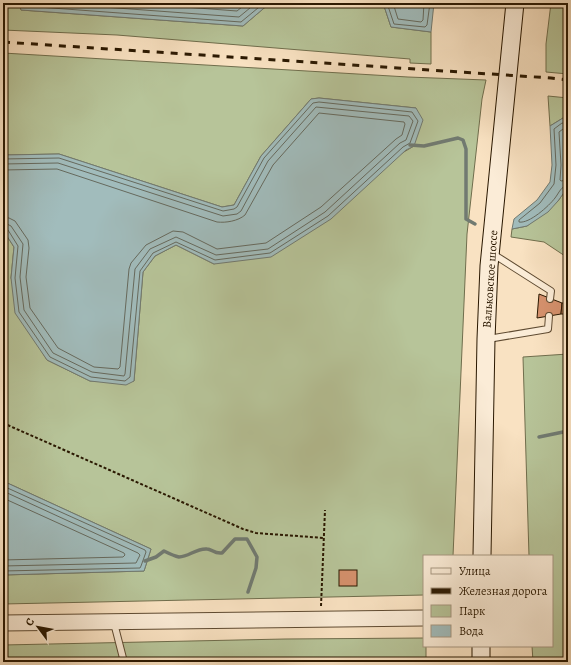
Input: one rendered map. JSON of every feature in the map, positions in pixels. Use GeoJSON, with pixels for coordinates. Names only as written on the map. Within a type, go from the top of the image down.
{"type":"FeatureCollection","features":[{"type":"Feature","properties":{"kind":"main road","name":"Вальковское шоссе"},"geometry":{"type":"LineString","coordinates":[[482,555],[486,339],[490,253],[515,3]]}},
{"type":"Feature","properties":{"kind":"main road"},"geometry":{"type":"LineString","coordinates":[[481,647],[481,662]]}},
{"type":"Feature","properties":{"kind":"street"},"geometry":{"type":"LineString","coordinates":[[3,623],[423,618]]}},
{"type":"Feature","properties":{"kind":"lane"},"geometry":{"type":"LineString","coordinates":[[490,253],[551,291],[550,299]]}},
{"type":"Feature","properties":{"kind":"lane"},"geometry":{"type":"LineString","coordinates":[[486,339],[548,329],[549,316]]}},
{"type":"Feature","properties":{"kind":"lane"},"geometry":{"type":"LineString","coordinates":[[114,621],[124,662]]}},
{"type":"Feature","properties":{"kind":"path"},"geometry":{"type":"LineString","coordinates":[[3,423],[243,529],[256,533],[324,538]]}},
{"type":"Feature","properties":{"kind":"path"},"geometry":{"type":"LineString","coordinates":[[320,619],[325,510]]}},
{"type":"Feature","properties":{"kind":"green space"},"geometry":{"type":"Polygon","coordinates":[[[3,3],[19,3],[21,10],[243,26],[270,3],[383,3],[391,27],[431,32],[431,64],[410,63],[410,59],[117,35],[3,30],[3,3]]]}},
{"type":"Feature","properties":{"kind":"green space"},"geometry":{"type":"Polygon","coordinates":[[[551,3],[568,3],[568,74],[546,72],[546,44],[551,3]]]}},
{"type":"Feature","properties":{"kind":"green space"},"geometry":{"type":"Polygon","coordinates":[[[3,53],[408,77],[486,80],[482,99],[467,234],[453,555],[423,555],[423,595],[3,604],[3,575],[144,571],[151,549],[3,481],[3,230],[14,247],[11,278],[42,352],[47,360],[90,381],[134,381],[143,272],[155,256],[176,245],[214,264],[414,146],[416,108],[319,98],[311,99],[261,156],[234,205],[222,207],[59,154],[3,155],[3,53]]]}},
{"type":"Feature","properties":{"kind":"green space"},"geometry":{"type":"Polygon","coordinates":[[[548,96],[568,98],[568,121],[563,118],[550,126],[548,96]]]}},
{"type":"Feature","properties":{"kind":"green space"},"geometry":{"type":"Polygon","coordinates":[[[568,187],[568,258],[544,242],[511,237],[512,229],[527,226],[558,201],[568,187]]]}},
{"type":"Feature","properties":{"kind":"green space"},"geometry":{"type":"Polygon","coordinates":[[[568,354],[568,662],[533,662],[532,647],[553,647],[553,555],[529,555],[523,357],[568,354]]]}},
{"type":"Feature","properties":{"kind":"green space"},"geometry":{"type":"Polygon","coordinates":[[[423,638],[423,647],[426,647],[426,662],[3,662],[3,645],[285,639],[423,638]]]}},
{"type":"Feature","properties":{"kind":"water"},"geometry":{"type":"Polygon","coordinates":[[[19,3],[270,3],[243,26],[21,10],[19,3]]]}},
{"type":"Feature","properties":{"kind":"water"},"geometry":{"type":"Polygon","coordinates":[[[383,3],[434,3],[431,32],[391,27],[383,3]]]}},
{"type":"Feature","properties":{"kind":"water"},"geometry":{"type":"Polygon","coordinates":[[[319,98],[416,108],[423,120],[414,146],[406,150],[331,219],[271,257],[214,264],[176,245],[155,256],[143,272],[134,381],[126,385],[90,381],[47,360],[15,313],[11,278],[14,247],[3,230],[3,155],[59,154],[222,207],[234,205],[261,156],[311,99],[319,98]]]}},
{"type":"Feature","properties":{"kind":"water"},"geometry":{"type":"Polygon","coordinates":[[[563,118],[568,121],[568,187],[548,212],[527,226],[512,229],[514,219],[537,200],[550,182],[552,165],[550,126],[563,118]]]}},
{"type":"Feature","properties":{"kind":"water"},"geometry":{"type":"Polygon","coordinates":[[[3,481],[151,549],[144,571],[3,575],[3,481]]]}},
{"type":"Feature","properties":{"kind":"building"},"geometry":{"type":"Polygon","coordinates":[[[539,294],[562,303],[561,314],[537,318],[539,294]]]}},
{"type":"Feature","properties":{"kind":"building"},"geometry":{"type":"Polygon","coordinates":[[[562,303],[568,303],[568,314],[561,314],[562,303]]]}},
{"type":"Feature","properties":{"kind":"building"},"geometry":{"type":"Polygon","coordinates":[[[339,570],[357,570],[357,586],[339,586],[339,570]]]}},
{"type":"Feature","properties":{"kind":"waterway"},"geometry":{"type":"LineString","coordinates":[[410,145],[424,146],[458,138],[463,140],[466,149],[466,219],[475,224]]}},
{"type":"Feature","properties":{"kind":"waterway"},"geometry":{"type":"LineString","coordinates":[[539,437],[568,431]]}},
{"type":"Feature","properties":{"kind":"waterway"},"geometry":{"type":"LineString","coordinates":[[145,561],[156,557],[164,551],[179,557],[183,557],[203,549],[209,549],[217,553],[222,553],[235,539],[247,539],[257,557],[256,568],[248,592]]}},
{"type":"Feature","properties":{"kind":"railway"},"geometry":{"type":"LineString","coordinates":[[3,42],[568,80]]}}]}
